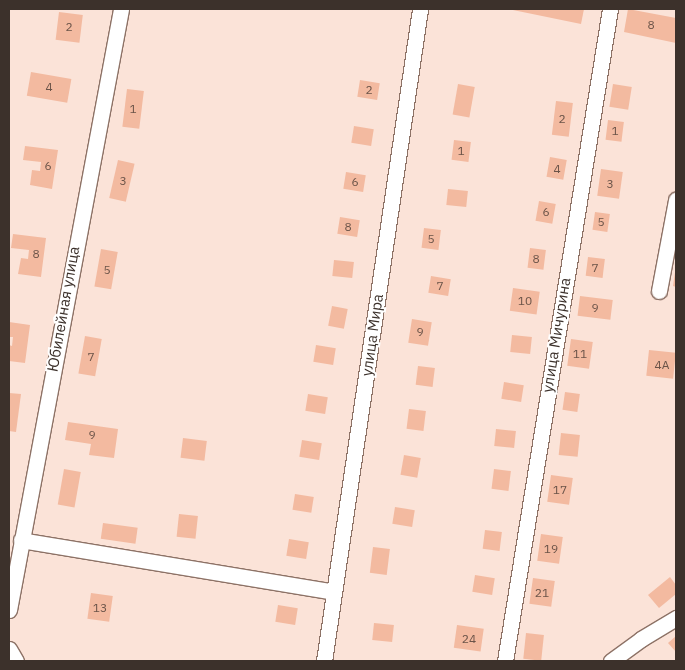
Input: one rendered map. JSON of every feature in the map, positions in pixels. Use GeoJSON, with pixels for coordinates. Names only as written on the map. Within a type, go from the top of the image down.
{"type":"FeatureCollection","features":[{"type":"Feature","properties":{"kind":"street","name":"Юбилейная улица"},"geometry":{"type":"LineString","coordinates":[[9,610],[121,9]]}},
{"type":"Feature","properties":{"kind":"street","name":"улица Мира"},"geometry":{"type":"LineString","coordinates":[[324,661],[420,9]]}},
{"type":"Feature","properties":{"kind":"street","name":"улица Мичурина"},"geometry":{"type":"LineString","coordinates":[[505,661],[610,9]]}},
{"type":"Feature","properties":{"kind":"street"},"geometry":{"type":"LineString","coordinates":[[658,291],[676,200]]}},
{"type":"Feature","properties":{"kind":"street"},"geometry":{"type":"LineString","coordinates":[[21,540],[334,592]]}},
{"type":"Feature","properties":{"kind":"street"},"geometry":{"type":"LineString","coordinates":[[611,661],[641,639],[676,618]]}},
{"type":"Feature","properties":{"kind":"street"},"geometry":{"type":"LineString","coordinates":[[9,649],[16,661]]}},
{"type":"Feature","properties":{"kind":"building"},"geometry":{"type":"Polygon","coordinates":[[[508,9],[584,9],[581,24],[508,9]]]}},
{"type":"Feature","properties":{"kind":"building"},"geometry":{"type":"Polygon","coordinates":[[[628,9],[676,18],[676,43],[624,32],[628,9]]]}},
{"type":"Feature","properties":{"kind":"building"},"geometry":{"type":"Polygon","coordinates":[[[59,12],[83,15],[79,43],[56,40],[59,12]]]}},
{"type":"Feature","properties":{"kind":"building"},"geometry":{"type":"Polygon","coordinates":[[[31,72],[71,79],[67,103],[27,96],[31,72]]]}},
{"type":"Feature","properties":{"kind":"building"},"geometry":{"type":"Polygon","coordinates":[[[360,80],[380,83],[377,100],[357,97],[360,80]]]}},
{"type":"Feature","properties":{"kind":"building"},"geometry":{"type":"Polygon","coordinates":[[[458,84],[475,87],[469,117],[453,115],[458,84]]]}},
{"type":"Feature","properties":{"kind":"building"},"geometry":{"type":"Polygon","coordinates":[[[613,84],[632,87],[628,110],[609,107],[613,84]]]}},
{"type":"Feature","properties":{"kind":"building"},"geometry":{"type":"Polygon","coordinates":[[[127,89],[144,91],[139,129],[122,127],[127,89]]]}},
{"type":"Feature","properties":{"kind":"building"},"geometry":{"type":"Polygon","coordinates":[[[556,101],[573,103],[569,137],[552,135],[556,101]]]}},
{"type":"Feature","properties":{"kind":"building"},"geometry":{"type":"Polygon","coordinates":[[[608,120],[624,122],[621,142],[606,140],[608,120]]]}},
{"type":"Feature","properties":{"kind":"building"},"geometry":{"type":"Polygon","coordinates":[[[354,126],[374,129],[371,146],[351,143],[354,126]]]}},
{"type":"Feature","properties":{"kind":"building"},"geometry":{"type":"Polygon","coordinates":[[[454,140],[471,142],[468,162],[452,160],[454,140]]]}},
{"type":"Feature","properties":{"kind":"building"},"geometry":{"type":"Polygon","coordinates":[[[25,146],[58,150],[52,189],[30,185],[32,170],[40,171],[41,162],[23,160],[25,146]]]}},
{"type":"Feature","properties":{"kind":"building"},"geometry":{"type":"Polygon","coordinates":[[[550,157],[567,160],[563,180],[547,177],[550,157]]]}},
{"type":"Feature","properties":{"kind":"building"},"geometry":{"type":"Polygon","coordinates":[[[118,160],[135,164],[126,202],[109,198],[118,160]]]}},
{"type":"Feature","properties":{"kind":"building"},"geometry":{"type":"Polygon","coordinates":[[[601,169],[623,172],[619,199],[597,196],[601,169]]]}},
{"type":"Feature","properties":{"kind":"building"},"geometry":{"type":"Polygon","coordinates":[[[346,172],[366,175],[363,192],[343,189],[346,172]]]}},
{"type":"Feature","properties":{"kind":"building"},"geometry":{"type":"Polygon","coordinates":[[[448,189],[468,191],[466,207],[446,205],[448,189]]]}},
{"type":"Feature","properties":{"kind":"building"},"geometry":{"type":"Polygon","coordinates":[[[539,201],[556,204],[552,224],[536,221],[539,201]]]}},
{"type":"Feature","properties":{"kind":"building"},"geometry":{"type":"Polygon","coordinates":[[[595,212],[610,214],[607,232],[592,230],[595,212]]]}},
{"type":"Feature","properties":{"kind":"building"},"geometry":{"type":"Polygon","coordinates":[[[340,217],[360,220],[357,237],[337,234],[340,217]]]}},
{"type":"Feature","properties":{"kind":"building"},"geometry":{"type":"Polygon","coordinates":[[[424,228],[441,230],[438,250],[422,248],[424,228]]]}},
{"type":"Feature","properties":{"kind":"building"},"geometry":{"type":"Polygon","coordinates":[[[13,234],[46,238],[41,277],[18,274],[21,258],[28,259],[29,250],[11,248],[13,234]]]}},
{"type":"Feature","properties":{"kind":"building"},"geometry":{"type":"Polygon","coordinates":[[[530,248],[546,250],[543,270],[528,268],[530,248]]]}},
{"type":"Feature","properties":{"kind":"building"},"geometry":{"type":"Polygon","coordinates":[[[101,249],[118,252],[111,289],[94,286],[101,249]]]}},
{"type":"Feature","properties":{"kind":"building"},"geometry":{"type":"Polygon","coordinates":[[[588,257],[605,259],[603,278],[586,276],[588,257]]]}},
{"type":"Feature","properties":{"kind":"building"},"geometry":{"type":"Polygon","coordinates":[[[334,260],[354,262],[352,278],[332,276],[334,260]]]}},
{"type":"Feature","properties":{"kind":"building"},"geometry":{"type":"Polygon","coordinates":[[[676,272],[676,287],[673,286],[676,272]]]}},
{"type":"Feature","properties":{"kind":"building"},"geometry":{"type":"Polygon","coordinates":[[[431,276],[451,279],[448,296],[428,293],[431,276]]]}},
{"type":"Feature","properties":{"kind":"building"},"geometry":{"type":"Polygon","coordinates":[[[513,288],[540,292],[537,315],[510,311],[513,288]]]}},
{"type":"Feature","properties":{"kind":"building"},"geometry":{"type":"Polygon","coordinates":[[[580,296],[613,300],[610,320],[578,316],[580,296]]]}},
{"type":"Feature","properties":{"kind":"building"},"geometry":{"type":"Polygon","coordinates":[[[332,306],[348,309],[344,329],[328,326],[332,306]]]}},
{"type":"Feature","properties":{"kind":"building"},"geometry":{"type":"Polygon","coordinates":[[[412,319],[432,322],[428,346],[408,343],[412,319]]]}},
{"type":"Feature","properties":{"kind":"building"},"geometry":{"type":"Polygon","coordinates":[[[9,322],[30,325],[25,363],[9,361],[9,345],[12,346],[13,337],[9,337],[9,322]]]}},
{"type":"Feature","properties":{"kind":"building"},"geometry":{"type":"Polygon","coordinates":[[[512,335],[532,337],[530,354],[510,352],[512,335]]]}},
{"type":"Feature","properties":{"kind":"building"},"geometry":{"type":"Polygon","coordinates":[[[85,336],[102,339],[95,376],[78,373],[85,336]]]}},
{"type":"Feature","properties":{"kind":"building"},"geometry":{"type":"Polygon","coordinates":[[[571,339],[593,342],[589,369],[567,366],[571,339]]]}},
{"type":"Feature","properties":{"kind":"building"},"geometry":{"type":"Polygon","coordinates":[[[316,345],[336,348],[333,365],[313,362],[316,345]]]}},
{"type":"Feature","properties":{"kind":"building"},"geometry":{"type":"Polygon","coordinates":[[[649,350],[676,353],[673,379],[646,376],[649,350]]]}},
{"type":"Feature","properties":{"kind":"building"},"geometry":{"type":"Polygon","coordinates":[[[418,366],[435,368],[433,387],[416,385],[418,366]]]}},
{"type":"Feature","properties":{"kind":"building"},"geometry":{"type":"Polygon","coordinates":[[[504,382],[524,385],[521,402],[501,399],[504,382]]]}},
{"type":"Feature","properties":{"kind":"building"},"geometry":{"type":"Polygon","coordinates":[[[565,392],[580,394],[577,412],[562,410],[565,392]]]}},
{"type":"Feature","properties":{"kind":"building"},"geometry":{"type":"Polygon","coordinates":[[[9,393],[21,394],[16,432],[9,431],[9,393]]]}},
{"type":"Feature","properties":{"kind":"building"},"geometry":{"type":"Polygon","coordinates":[[[308,394],[328,397],[325,414],[305,411],[308,394]]]}},
{"type":"Feature","properties":{"kind":"building"},"geometry":{"type":"Polygon","coordinates":[[[409,409],[426,411],[423,431],[407,429],[409,409]]]}},
{"type":"Feature","properties":{"kind":"building"},"geometry":{"type":"Polygon","coordinates":[[[68,422],[118,429],[114,458],[89,455],[91,444],[65,440],[68,422]]]}},
{"type":"Feature","properties":{"kind":"building"},"geometry":{"type":"Polygon","coordinates":[[[496,429],[516,431],[514,448],[494,446],[496,429]]]}},
{"type":"Feature","properties":{"kind":"building"},"geometry":{"type":"Polygon","coordinates":[[[561,433],[580,435],[578,457],[559,455],[561,433]]]}},
{"type":"Feature","properties":{"kind":"building"},"geometry":{"type":"Polygon","coordinates":[[[183,438],[207,441],[204,461],[181,458],[183,438]]]}},
{"type":"Feature","properties":{"kind":"building"},"geometry":{"type":"Polygon","coordinates":[[[302,440],[322,443],[319,460],[299,457],[302,440]]]}},
{"type":"Feature","properties":{"kind":"building"},"geometry":{"type":"Polygon","coordinates":[[[404,455],[421,458],[417,478],[401,475],[404,455]]]}},
{"type":"Feature","properties":{"kind":"building"},"geometry":{"type":"Polygon","coordinates":[[[64,469],[81,472],[74,507],[58,504],[64,469]]]}},
{"type":"Feature","properties":{"kind":"building"},"geometry":{"type":"Polygon","coordinates":[[[494,469],[511,471],[508,491],[492,489],[494,469]]]}},
{"type":"Feature","properties":{"kind":"building"},"geometry":{"type":"Polygon","coordinates":[[[551,475],[573,478],[569,505],[547,502],[551,475]]]}},
{"type":"Feature","properties":{"kind":"building"},"geometry":{"type":"Polygon","coordinates":[[[295,494],[314,497],[311,513],[292,510],[295,494]]]}},
{"type":"Feature","properties":{"kind":"building"},"geometry":{"type":"Polygon","coordinates":[[[395,507],[415,510],[412,527],[392,524],[395,507]]]}},
{"type":"Feature","properties":{"kind":"building"},"geometry":{"type":"Polygon","coordinates":[[[179,514],[198,516],[195,539],[177,537],[179,514]]]}},
{"type":"Feature","properties":{"kind":"building"},"geometry":{"type":"Polygon","coordinates":[[[103,523],[138,528],[135,544],[101,539],[103,523]]]}},
{"type":"Feature","properties":{"kind":"building"},"geometry":{"type":"Polygon","coordinates":[[[485,530],[502,532],[500,551],[483,549],[485,530]]]}},
{"type":"Feature","properties":{"kind":"building"},"geometry":{"type":"Polygon","coordinates":[[[541,534],[563,537],[559,564],[537,561],[541,534]]]}},
{"type":"Feature","properties":{"kind":"building"},"geometry":{"type":"Polygon","coordinates":[[[289,539],[309,542],[306,559],[286,556],[289,539]]]}},
{"type":"Feature","properties":{"kind":"building"},"geometry":{"type":"Polygon","coordinates":[[[373,547],[390,549],[387,575],[370,573],[373,547]]]}},
{"type":"Feature","properties":{"kind":"building"},"geometry":{"type":"Polygon","coordinates":[[[475,575],[495,578],[492,595],[472,592],[475,575]]]}},
{"type":"Feature","properties":{"kind":"building"},"geometry":{"type":"Polygon","coordinates":[[[670,577],[676,585],[676,594],[659,608],[648,595],[670,577]]]}},
{"type":"Feature","properties":{"kind":"building"},"geometry":{"type":"Polygon","coordinates":[[[533,578],[555,581],[551,607],[529,604],[533,578]]]}},
{"type":"Feature","properties":{"kind":"building"},"geometry":{"type":"Polygon","coordinates":[[[91,593],[113,596],[109,622],[87,619],[91,593]]]}},
{"type":"Feature","properties":{"kind":"building"},"geometry":{"type":"Polygon","coordinates":[[[278,605],[298,608],[295,625],[275,622],[278,605]]]}},
{"type":"Feature","properties":{"kind":"building"},"geometry":{"type":"Polygon","coordinates":[[[374,623],[394,625],[392,642],[372,640],[374,623]]]}},
{"type":"Feature","properties":{"kind":"building"},"geometry":{"type":"Polygon","coordinates":[[[457,625],[484,629],[481,652],[454,648],[457,625]]]}},
{"type":"Feature","properties":{"kind":"building"},"geometry":{"type":"Polygon","coordinates":[[[526,633],[544,635],[541,661],[523,659],[526,633]]]}},
{"type":"Feature","properties":{"kind":"building"},"geometry":{"type":"Polygon","coordinates":[[[676,636],[676,652],[668,643],[676,636]]]}}]}
